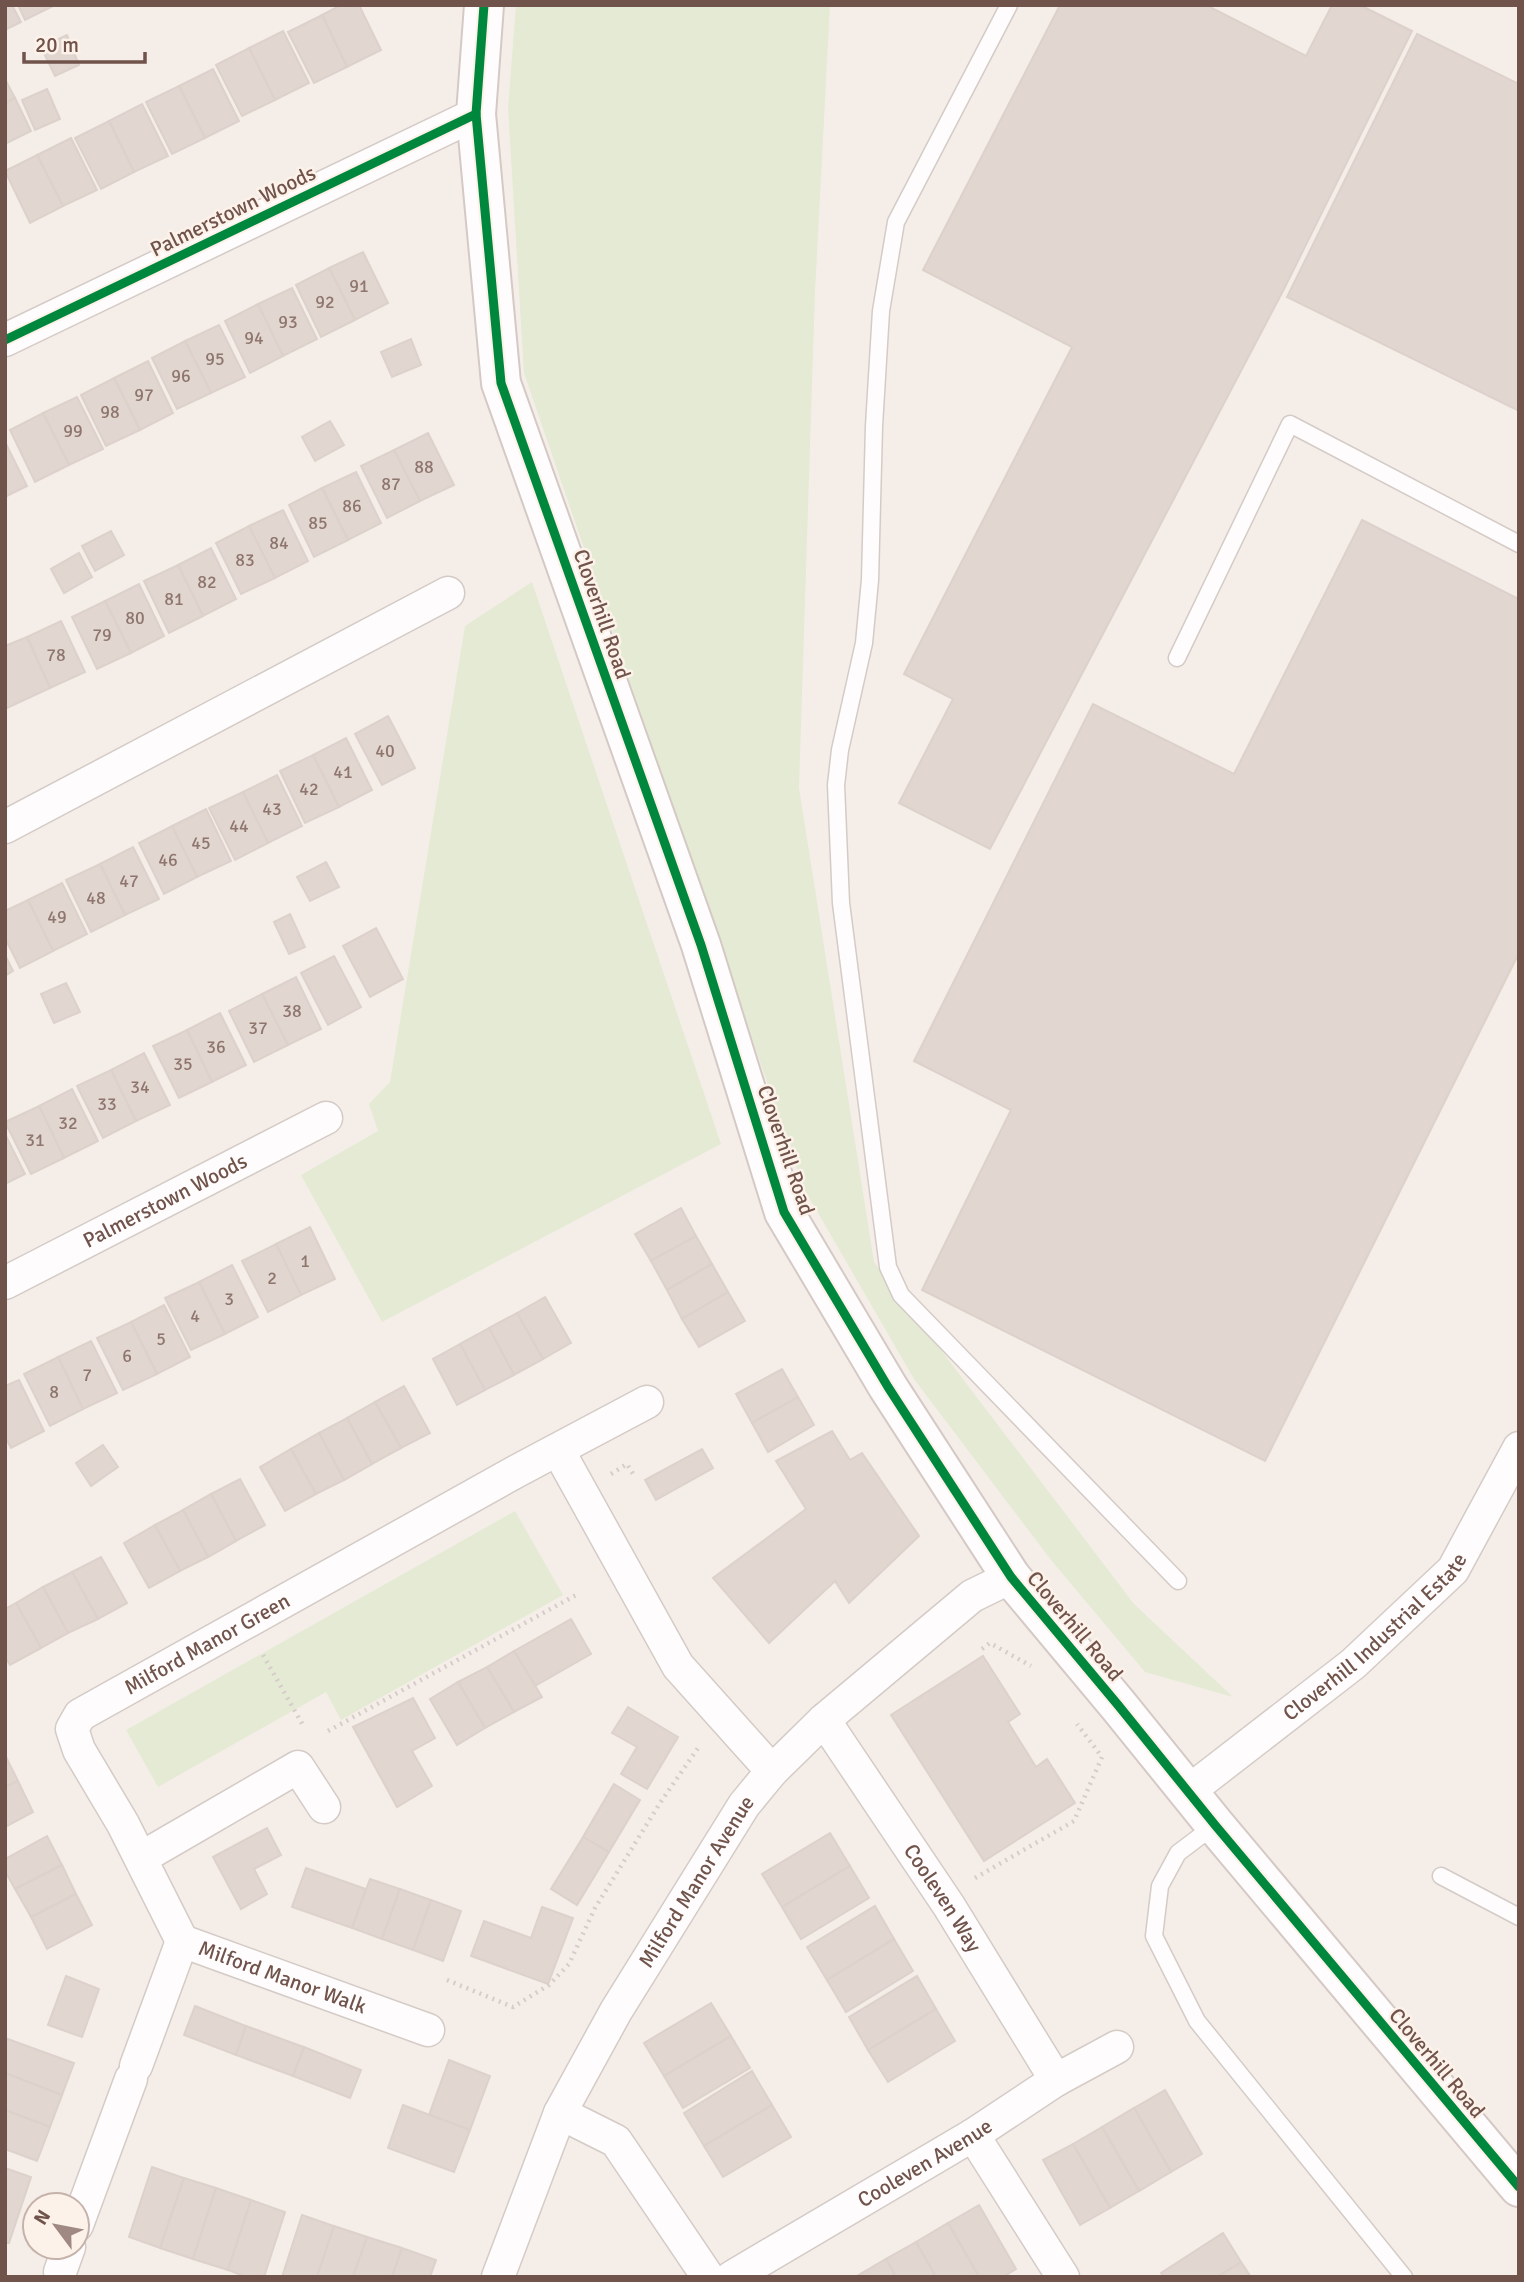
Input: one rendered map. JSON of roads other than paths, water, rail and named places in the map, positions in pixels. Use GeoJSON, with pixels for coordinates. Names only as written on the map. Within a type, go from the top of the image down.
{"type":"FeatureCollection","features":[{"type":"Feature","properties":{"kind":"street","name":"Cloverhill Road"},"geometry":{"type":"LineString","coordinates":[[484,5],[477,114],[500,383],[701,945],[784,1212],[888,1387],[1011,1577],[1519,2187]]}},
{"type":"Feature","properties":{"kind":"street","name":"Palmerstown Woods"},"geometry":{"type":"LineString","coordinates":[[5,340],[477,114]]}},
{"type":"Feature","properties":{"kind":"street"},"geometry":{"type":"LineString","coordinates":[[5,827],[448,593]]}},
{"type":"Feature","properties":{"kind":"street","name":"Palmerstown Woods"},"geometry":{"type":"LineString","coordinates":[[5,1283],[326,1118]]}},
{"type":"Feature","properties":{"kind":"street","name":"Milford Manor Green"},"geometry":{"type":"LineString","coordinates":[[182,1941],[123,1824],[79,1749],[72,1729],[79,1715],[647,1402]]}},
{"type":"Feature","properties":{"kind":"street","name":"Cloverhill Industrial Estate"},"geometry":{"type":"LineString","coordinates":[[1189,1791],[1353,1664],[1453,1570],[1519,1448]]}},
{"type":"Feature","properties":{"kind":"street"},"geometry":{"type":"LineString","coordinates":[[558,1450],[678,1666],[772,1771]]}},
{"type":"Feature","properties":{"kind":"street","name":"Milford Manor Avenue"},"geometry":{"type":"LineString","coordinates":[[498,2277],[560,2113],[623,1999],[744,1805],[772,1771],[824,1720],[972,1596],[1011,1577]]}},
{"type":"Feature","properties":{"kind":"street","name":"Cooleven Way"},"geometry":{"type":"LineString","coordinates":[[824,1720],[949,1906],[1056,2080]]}},
{"type":"Feature","properties":{"kind":"street"},"geometry":{"type":"LineString","coordinates":[[141,1858],[299,1767],[324,1807]]}},
{"type":"Feature","properties":{"kind":"street","name":"Milford Manor Walk"},"geometry":{"type":"LineString","coordinates":[[90,2191],[182,1941],[428,2029]]}},
{"type":"Feature","properties":{"kind":"street","name":"Cooleven Avenue"},"geometry":{"type":"LineString","coordinates":[[732,2277],[973,2135],[1056,2080],[1117,2046]]}},
{"type":"Feature","properties":{"kind":"street"},"geometry":{"type":"LineString","coordinates":[[560,2113],[616,2141],[708,2277]]}},
{"type":"Feature","properties":{"kind":"street"},"geometry":{"type":"LineString","coordinates":[[973,2135],[1063,2277]]}},
{"type":"Feature","properties":{"kind":"lane"},"geometry":{"type":"LineString","coordinates":[[1009,5],[896,222],[893,237],[881,311],[874,426],[872,547],[864,643],[840,750],[836,785],[841,903],[888,1267],[893,1281],[901,1296],[1178,1581]]}},
{"type":"Feature","properties":{"kind":"lane"},"geometry":{"type":"LineString","coordinates":[[1177,658],[1290,424],[1519,544]]}},
{"type":"Feature","properties":{"kind":"lane"},"geometry":{"type":"LineString","coordinates":[[1215,1825],[1178,1853],[1160,1885],[1154,1937],[1197,2021],[1404,2277]]}},
{"type":"Feature","properties":{"kind":"lane"},"geometry":{"type":"LineString","coordinates":[[1441,1876],[1519,1917]]}}]}
